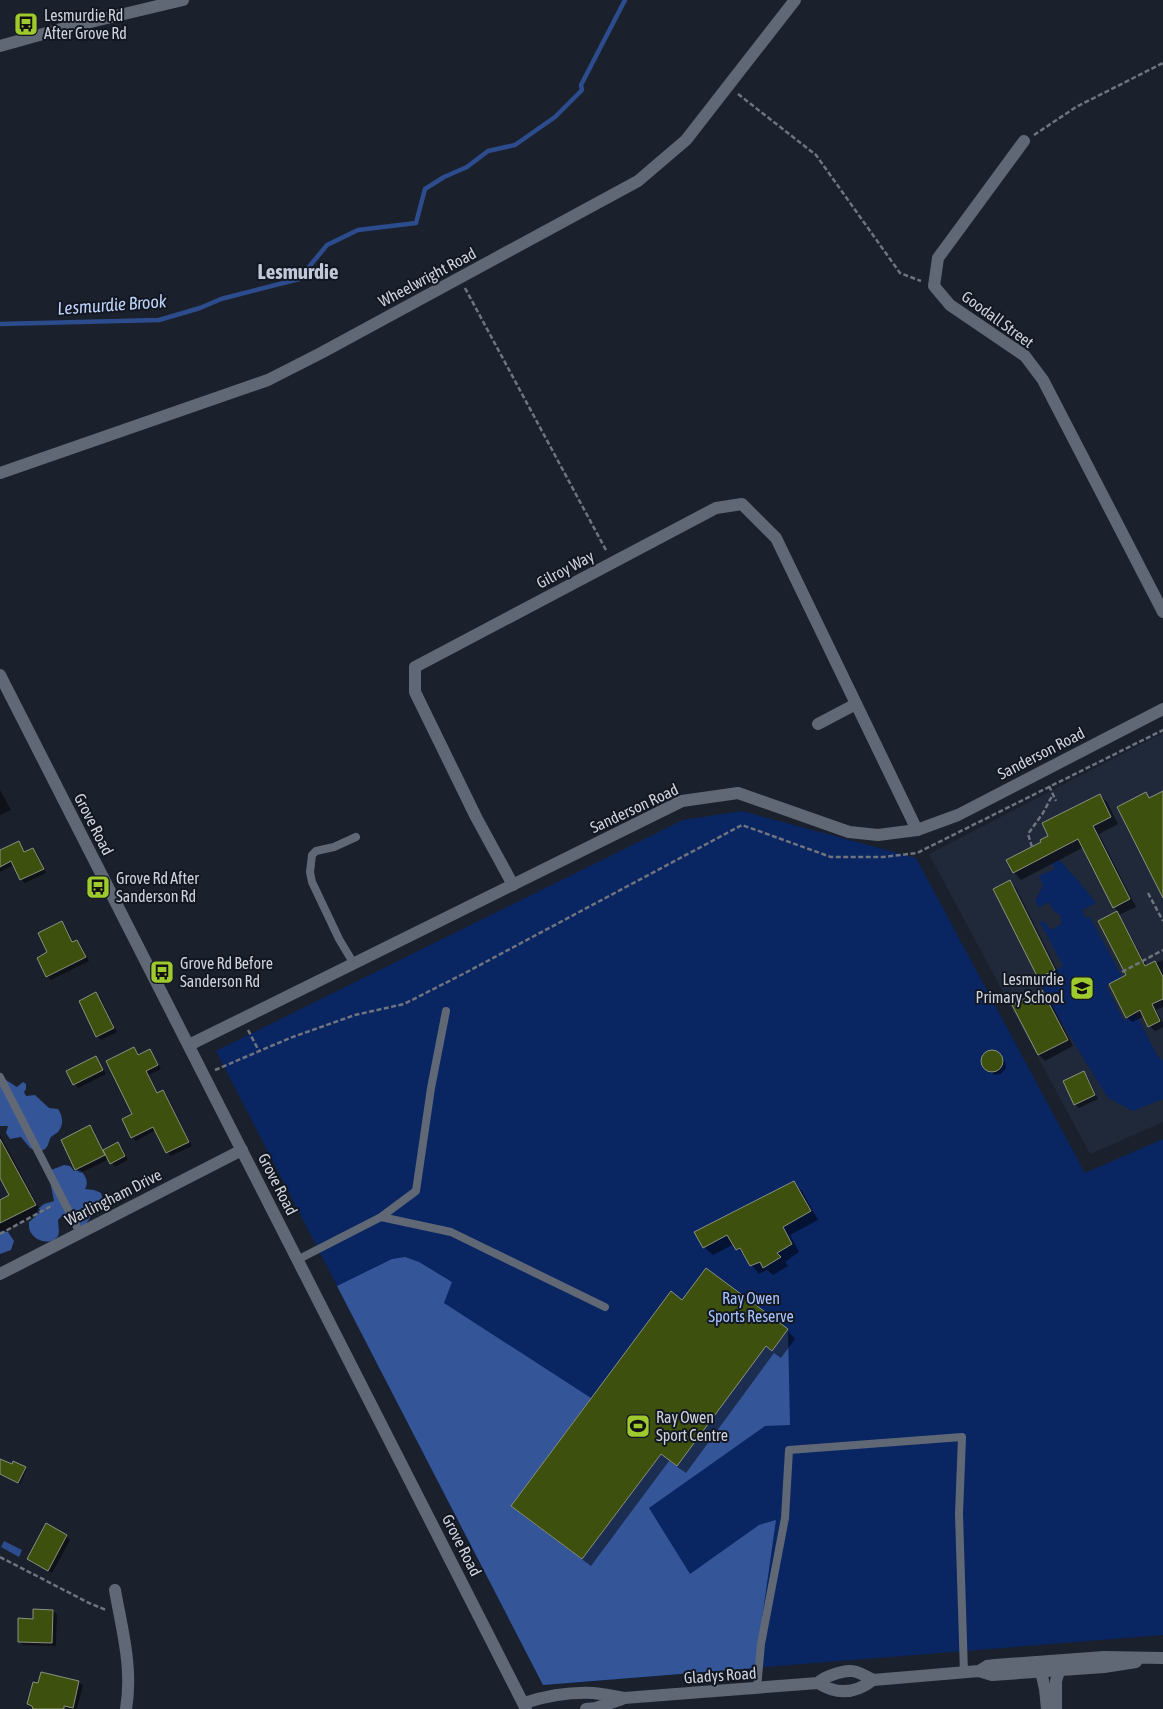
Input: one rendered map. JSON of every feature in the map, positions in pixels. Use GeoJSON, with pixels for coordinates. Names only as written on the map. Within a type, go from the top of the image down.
{"type":"FeatureCollection","features":[{"type":"Feature","properties":{"kind":"street"},"geometry":{"type":"LineString","coordinates":[[0,46],[61,29],[183,0]]}},
{"type":"Feature","properties":{"kind":"street","name":"Wheelwright Road"},"geometry":{"type":"LineString","coordinates":[[0,473],[268,380],[638,181],[686,140],[795,0]]}},
{"type":"Feature","properties":{"kind":"street"},"geometry":{"type":"LineString","coordinates":[[934,286],[938,258],[1024,141]]}},
{"type":"Feature","properties":{"kind":"street","name":"Goodall Street"},"geometry":{"type":"LineString","coordinates":[[934,286],[950,305],[1025,356],[1043,380],[1163,612]]}},
{"type":"Feature","properties":{"kind":"street","name":"Gilroy Way"},"geometry":{"type":"LineString","coordinates":[[513,885],[476,817],[415,692],[414,667],[716,508],[742,504],[776,538],[917,830]]}},
{"type":"Feature","properties":{"kind":"street","name":"Grove Road"},"geometry":{"type":"LineString","coordinates":[[0,675],[525,1706]]}},
{"type":"Feature","properties":{"kind":"street"},"geometry":{"type":"LineString","coordinates":[[818,724],[856,704]]}},
{"type":"Feature","properties":{"kind":"street","name":"Sanderson Road"},"geometry":{"type":"LineString","coordinates":[[189,1045],[682,801],[738,793],[850,832],[878,835],[917,830],[958,815],[1163,709]]}},
{"type":"Feature","properties":{"kind":"street","name":"Warlingham Drive"},"geometry":{"type":"LineString","coordinates":[[0,1274],[242,1150]]}},
{"type":"Feature","properties":{"kind":"street"},"geometry":{"type":"LineString","coordinates":[[115,1590],[128,1661],[129,1679],[126,1709]]}},
{"type":"Feature","properties":{"kind":"street","name":"Gladys Road"},"geometry":{"type":"LineString","coordinates":[[525,1706],[541,1698],[558,1695],[593,1693],[624,1698],[818,1683],[826,1677],[847,1670],[861,1673],[873,1680],[979,1672],[987,1666],[1039,1667],[1119,1657],[1157,1658]]}},
{"type":"Feature","properties":{"kind":"street"},"geometry":{"type":"LineString","coordinates":[[1056,1709],[1056,1681],[1059,1666]]}},
{"type":"Feature","properties":{"kind":"street"},"geometry":{"type":"LineString","coordinates":[[1039,1667],[1045,1689],[1047,1709]]}},
{"type":"Feature","properties":{"kind":"street","name":"Gladys Road"},"geometry":{"type":"LineString","coordinates":[[818,1683],[830,1690],[842,1692],[867,1685],[873,1680]]}},
{"type":"Feature","properties":{"kind":"street","name":"Gladys Road"},"geometry":{"type":"LineString","coordinates":[[586,1709],[596,1708],[624,1698]]}},
{"type":"Feature","properties":{"kind":"lane"},"geometry":{"type":"LineString","coordinates":[[354,964],[339,939],[312,882],[310,872],[312,855],[316,851],[334,847],[356,837]]}},
{"type":"Feature","properties":{"kind":"lane"},"geometry":{"type":"LineString","coordinates":[[299,1259],[381,1217],[416,1191],[431,1088],[446,1011]]}},
{"type":"Feature","properties":{"kind":"lane"},"geometry":{"type":"LineString","coordinates":[[0,1077],[80,1233]]}},
{"type":"Feature","properties":{"kind":"lane"},"geometry":{"type":"LineString","coordinates":[[381,1217],[452,1232],[605,1307]]}},
{"type":"Feature","properties":{"kind":"lane"},"geometry":{"type":"LineString","coordinates":[[758,1688],[761,1644],[785,1518],[789,1450],[962,1437],[960,1514],[964,1673]]}},
{"type":"Feature","properties":{"kind":"path"},"geometry":{"type":"LineString","coordinates":[[1024,141],[1076,107],[1163,63]]}},
{"type":"Feature","properties":{"kind":"path"},"geometry":{"type":"LineString","coordinates":[[728,86],[816,155],[900,273],[934,286]]}},
{"type":"Feature","properties":{"kind":"path"},"geometry":{"type":"LineString","coordinates":[[460,278],[612,562]]}},
{"type":"Feature","properties":{"kind":"path"},"geometry":{"type":"LineString","coordinates":[[214,1070],[290,1038],[355,1015],[404,1004],[742,826],[831,856],[917,854],[1163,730]]}},
{"type":"Feature","properties":{"kind":"path"},"geometry":{"type":"LineString","coordinates":[[1042,771],[1056,801]]}},
{"type":"Feature","properties":{"kind":"path"},"geometry":{"type":"LineString","coordinates":[[1032,848],[1028,834],[1053,794]]}},
{"type":"Feature","properties":{"kind":"path"},"geometry":{"type":"LineString","coordinates":[[1148,893],[1163,921]]}},
{"type":"Feature","properties":{"kind":"path"},"geometry":{"type":"LineString","coordinates":[[1122,972],[1163,950]]}},
{"type":"Feature","properties":{"kind":"path"},"geometry":{"type":"LineString","coordinates":[[241,1019],[259,1051]]}},
{"type":"Feature","properties":{"kind":"path"},"geometry":{"type":"LineString","coordinates":[[0,1234],[54,1205]]}},
{"type":"Feature","properties":{"kind":"path"},"geometry":{"type":"LineString","coordinates":[[0,1557],[88,1603],[107,1610]]}},
{"type":"Feature","properties":{"kind":"shaded area","name":"Lesmurdie Primary School"},"geometry":{"type":"Polygon","coordinates":[[[1163,733],[1163,1122],[1090,1154],[929,854],[1163,733]]]}},
{"type":"Feature","properties":{"kind":"shaded area"},"geometry":{"type":"Polygon","coordinates":[[[6,1080],[17,1087],[23,1082],[26,1084],[24,1092],[26,1096],[35,1095],[49,1108],[58,1109],[60,1112],[62,1120],[58,1132],[51,1137],[47,1147],[39,1152],[30,1148],[21,1137],[10,1139],[6,1133],[8,1126],[0,1126],[0,1083],[6,1080]]]}},
{"type":"Feature","properties":{"kind":"shaded area"},"geometry":{"type":"Polygon","coordinates":[[[64,1165],[70,1166],[74,1171],[80,1170],[86,1179],[85,1189],[101,1193],[104,1203],[91,1214],[89,1220],[82,1226],[76,1225],[65,1216],[62,1216],[58,1220],[58,1236],[52,1241],[41,1241],[31,1233],[29,1222],[36,1216],[38,1209],[44,1204],[54,1201],[50,1181],[51,1170],[64,1165]]]}},
{"type":"Feature","properties":{"kind":"shaded area"},"geometry":{"type":"Polygon","coordinates":[[[0,1231],[8,1232],[14,1241],[11,1250],[0,1254],[0,1231]]]}},
{"type":"Feature","properties":{"kind":"shaded area"},"geometry":{"type":"Polygon","coordinates":[[[405,1257],[419,1262],[452,1282],[444,1303],[591,1398],[511,1506],[582,1559],[661,1454],[766,1346],[772,1351],[788,1329],[790,1425],[765,1426],[649,1508],[690,1574],[759,1525],[776,1520],[755,1668],[543,1685],[337,1286],[392,1259],[405,1257]]]}},
{"type":"Feature","properties":{"kind":"shaded area"},"geometry":{"type":"Polygon","coordinates":[[[4,1541],[22,1550],[19,1557],[1,1547],[4,1541]]]}},
{"type":"Feature","properties":{"kind":"green space","name":"Ray Owen Sports Reserve"},"geometry":{"type":"Polygon","coordinates":[[[742,811],[916,858],[1085,1173],[1163,1139],[1163,1635],[543,1685],[216,1051],[683,820],[742,811]]]}},
{"type":"Feature","properties":{"kind":"green space"},"geometry":{"type":"Polygon","coordinates":[[[1059,860],[1096,903],[1082,910],[1086,918],[1090,917],[1122,977],[1106,986],[1124,1021],[1136,1014],[1157,1055],[1163,1061],[1163,1099],[1133,1111],[1108,1098],[1055,1012],[1038,979],[1063,966],[1040,922],[1043,921],[1052,930],[1062,923],[1060,915],[1055,912],[1048,902],[1039,908],[1035,901],[1043,886],[1039,876],[1055,869],[1052,864],[1059,860]]]}},
{"type":"Feature","properties":{"kind":"building"},"geometry":{"type":"Polygon","coordinates":[[[1163,791],[1163,898],[1117,807],[1146,792],[1149,798],[1163,791]]]}},
{"type":"Feature","properties":{"kind":"building"},"geometry":{"type":"Polygon","coordinates":[[[1100,794],[1111,817],[1093,826],[1130,899],[1113,908],[1078,839],[1013,873],[1006,860],[1041,842],[1040,840],[1048,836],[1042,823],[1100,794]]]}},
{"type":"Feature","properties":{"kind":"building"},"geometry":{"type":"Polygon","coordinates":[[[19,841],[24,852],[33,848],[44,869],[20,880],[11,861],[0,867],[0,850],[19,841]]]}},
{"type":"Feature","properties":{"kind":"building"},"geometry":{"type":"Polygon","coordinates":[[[1010,880],[1055,970],[1038,978],[993,889],[1010,880]]]}},
{"type":"Feature","properties":{"kind":"building"},"geometry":{"type":"Polygon","coordinates":[[[1117,911],[1145,966],[1155,961],[1163,977],[1163,999],[1152,1004],[1160,1021],[1148,1027],[1140,1010],[1126,1018],[1109,984],[1126,975],[1098,921],[1117,911]]]}},
{"type":"Feature","properties":{"kind":"building"},"geometry":{"type":"Polygon","coordinates":[[[62,921],[72,942],[77,940],[86,957],[46,977],[37,958],[47,952],[38,933],[62,921]]]}},
{"type":"Feature","properties":{"kind":"building"},"geometry":{"type":"Polygon","coordinates":[[[1042,990],[1068,1040],[1038,1055],[1012,1005],[1042,990]]]}},
{"type":"Feature","properties":{"kind":"building"},"geometry":{"type":"Polygon","coordinates":[[[96,992],[114,1028],[96,1037],[79,1001],[96,992]]]}},
{"type":"Feature","properties":{"kind":"building"},"geometry":{"type":"Polygon","coordinates":[[[134,1047],[138,1055],[150,1049],[158,1065],[146,1071],[157,1093],[163,1090],[189,1142],[166,1153],[153,1127],[131,1138],[122,1119],[132,1114],[106,1061],[134,1047]]]}},
{"type":"Feature","properties":{"kind":"building"},"geometry":{"type":"Polygon","coordinates":[[[992,1050],[1002,1057],[1003,1061],[996,1071],[992,1072],[982,1065],[981,1061],[988,1051],[992,1050]]]}},
{"type":"Feature","properties":{"kind":"building"},"geometry":{"type":"Polygon","coordinates":[[[96,1056],[103,1070],[73,1085],[66,1071],[96,1056]]]}},
{"type":"Feature","properties":{"kind":"building"},"geometry":{"type":"Polygon","coordinates":[[[1084,1071],[1095,1095],[1074,1105],[1063,1081],[1084,1071]]]}},
{"type":"Feature","properties":{"kind":"building"},"geometry":{"type":"Polygon","coordinates":[[[90,1125],[105,1155],[75,1170],[61,1140],[90,1125]]]}},
{"type":"Feature","properties":{"kind":"building"},"geometry":{"type":"Polygon","coordinates":[[[0,1139],[36,1205],[0,1223],[0,1200],[9,1195],[0,1178],[0,1139]]]}},
{"type":"Feature","properties":{"kind":"building"},"geometry":{"type":"Polygon","coordinates":[[[118,1142],[125,1156],[110,1164],[103,1150],[118,1142]]]}},
{"type":"Feature","properties":{"kind":"building"},"geometry":{"type":"Polygon","coordinates":[[[794,1181],[811,1211],[783,1227],[792,1244],[777,1253],[781,1257],[763,1268],[760,1262],[750,1266],[740,1248],[736,1250],[727,1235],[703,1248],[694,1232],[794,1181]]]}},
{"type":"Feature","properties":{"kind":"building","name":"Ray Owen Sport Centre"},"geometry":{"type":"Polygon","coordinates":[[[706,1268],[788,1329],[772,1351],[766,1346],[677,1466],[661,1454],[582,1559],[511,1506],[671,1291],[682,1300],[706,1268]]]}},
{"type":"Feature","properties":{"kind":"building"},"geometry":{"type":"Polygon","coordinates":[[[0,1459],[12,1464],[13,1461],[26,1467],[18,1483],[0,1474],[0,1459]]]}},
{"type":"Feature","properties":{"kind":"building"},"geometry":{"type":"Polygon","coordinates":[[[46,1523],[67,1535],[48,1571],[27,1559],[46,1523]]]}},
{"type":"Feature","properties":{"kind":"building"},"geometry":{"type":"Polygon","coordinates":[[[33,1609],[53,1610],[52,1643],[18,1642],[18,1618],[33,1619],[33,1609]]]}},
{"type":"Feature","properties":{"kind":"building"},"geometry":{"type":"Polygon","coordinates":[[[41,1672],[79,1681],[73,1708],[64,1706],[64,1709],[33,1709],[32,1706],[27,1704],[33,1682],[38,1683],[41,1672]]]}},
{"type":"Feature","properties":{"kind":"waterway","name":"Lesmurdie Brook"},"geometry":{"type":"LineString","coordinates":[[0,324],[159,320],[200,308],[221,299],[299,279],[327,245],[358,230],[416,223],[425,189],[444,177],[467,167],[488,151],[515,145],[555,117],[582,90],[581,85],[625,0]]}},
{"type":"Feature","properties":{"kind":"place","name":"Lesmurdie Rd After Grove Rd"},"geometry":{"type":"Point","coordinates":[26,24]}},
{"type":"Feature","properties":{"kind":"place","name":"Grove Rd After Sanderson Rd"},"geometry":{"type":"Point","coordinates":[98,887]}},
{"type":"Feature","properties":{"kind":"place","name":"Grove Rd Before Sanderson Rd"},"geometry":{"type":"Point","coordinates":[162,972]}},
{"type":"Feature","properties":{"kind":"place","name":"Lesmurdie Primary School"},"geometry":{"type":"Point","coordinates":[1082,988]}},
{"type":"Feature","properties":{"kind":"place","name":"Ray Owen Sport Centre"},"geometry":{"type":"Point","coordinates":[638,1426]}},
{"type":"Feature","properties":{"kind":"district","name":"Lesmurdie"},"geometry":{"type":"Point","coordinates":[298,272]}}]}
